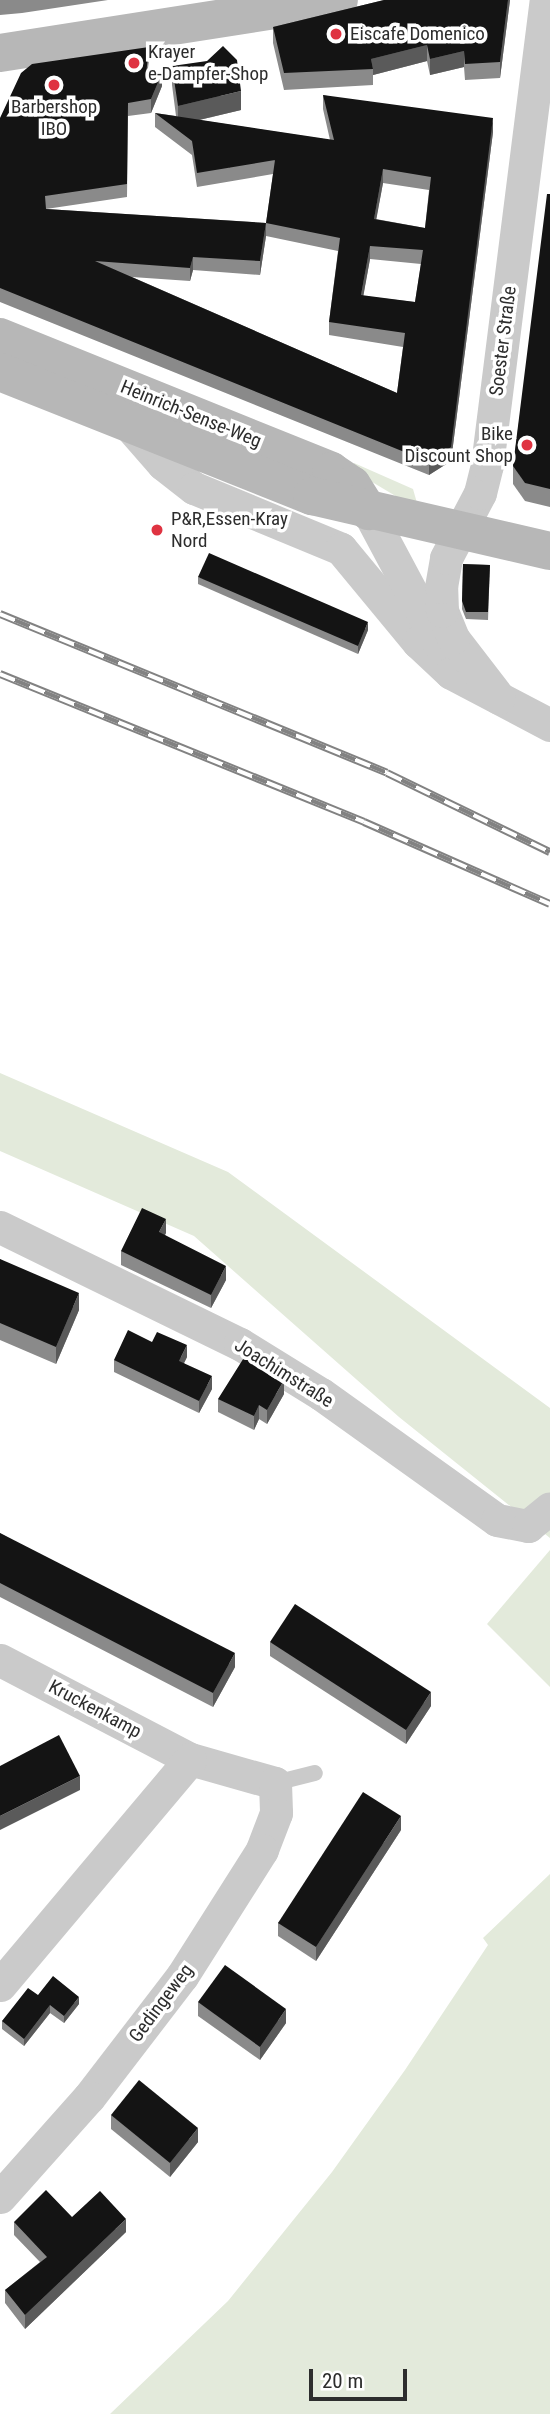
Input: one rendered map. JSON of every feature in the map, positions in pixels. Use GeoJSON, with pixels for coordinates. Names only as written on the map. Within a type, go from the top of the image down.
{"type":"FeatureCollection","features":[{"type":"Feature","properties":{"kind":"main road"},"geometry":{"type":"LineString","coordinates":[[0,53],[220,9],[339,0]]}},
{"type":"Feature","properties":{"kind":"main road","name":"Heinrich-Sense-Weg"},"geometry":{"type":"LineString","coordinates":[[0,337],[331,471],[352,485],[368,511]]}},
{"type":"Feature","properties":{"kind":"main road","name":"Heinrich-Sense-Weg"},"geometry":{"type":"LineString","coordinates":[[0,372],[312,496],[550,551]]}},
{"type":"Feature","properties":{"kind":"street","name":"Soester Straße"},"geometry":{"type":"LineString","coordinates":[[499,698],[453,638],[442,611],[443,569],[460,529],[480,493],[487,465],[546,0]]}},
{"type":"Feature","properties":{"kind":"street","name":"Heinrich-Sense-Weg"},"geometry":{"type":"LineString","coordinates":[[128,424],[163,464],[194,488],[341,549],[361,571]]}},
{"type":"Feature","properties":{"kind":"street","name":"Soester Straße"},"geometry":{"type":"LineString","coordinates":[[368,511],[425,624],[444,650],[499,698]]}},
{"type":"Feature","properties":{"kind":"street","name":"Soester Straße"},"geometry":{"type":"LineString","coordinates":[[361,571],[418,642],[451,673],[550,725]]}},
{"type":"Feature","properties":{"kind":"street","name":"Joachimstraße"},"geometry":{"type":"LineString","coordinates":[[0,1227],[240,1344],[321,1394],[497,1520],[528,1526],[550,1508]]}},
{"type":"Feature","properties":{"kind":"street","name":"Kruckenkamp"},"geometry":{"type":"LineString","coordinates":[[0,1660],[190,1759]]}},
{"type":"Feature","properties":{"kind":"street"},"geometry":{"type":"LineString","coordinates":[[0,1984],[190,1759],[275,1783]]}},
{"type":"Feature","properties":{"kind":"street","name":"Gedingeweg"},"geometry":{"type":"LineString","coordinates":[[0,2197],[89,2097],[182,1976],[262,1850],[276,1813],[275,1783]]}},
{"type":"Feature","properties":{"kind":"lane"},"geometry":{"type":"LineString","coordinates":[[275,1783],[315,1773]]}},
{"type":"Feature","properties":{"kind":"green space"},"geometry":{"type":"Polygon","coordinates":[[[354,463],[413,489],[419,510],[352,470],[354,463]]]}},
{"type":"Feature","properties":{"kind":"green space"},"geometry":{"type":"Polygon","coordinates":[[[0,1073],[228,1172],[550,1408],[550,1538],[399,1417],[194,1236],[0,1151],[0,1073]]]}},
{"type":"Feature","properties":{"kind":"green space"},"geometry":{"type":"Polygon","coordinates":[[[550,1550],[550,1687],[487,1624],[550,1550]]]}},
{"type":"Feature","properties":{"kind":"green space"},"geometry":{"type":"Polygon","coordinates":[[[550,1874],[550,2414],[110,2414],[228,2301],[332,2172],[405,2070],[488,1945],[483,1938],[550,1874]]]}},
{"type":"Feature","properties":{"kind":"building"},"geometry":{"type":"Polygon","coordinates":[[[384,0],[508,0],[500,62],[465,64],[464,51],[430,59],[427,45],[371,59],[373,69],[284,73],[273,27],[384,0]]]}},
{"type":"Feature","properties":{"kind":"building"},"geometry":{"type":"Polygon","coordinates":[[[223,46],[237,60],[241,91],[178,106],[172,66],[207,61],[223,46]]]}},
{"type":"Feature","properties":{"kind":"building"},"geometry":{"type":"Polygon","coordinates":[[[149,47],[146,75],[162,73],[151,99],[128,103],[127,184],[45,196],[46,209],[266,223],[275,160],[197,173],[192,141],[155,113],[334,140],[323,95],[493,118],[451,447],[429,462],[0,288],[0,118],[21,73],[32,64],[149,47]],[[383,169],[374,219],[425,228],[431,177],[383,169]],[[266,223],[260,261],[193,257],[190,268],[95,261],[397,393],[405,333],[329,322],[340,238],[266,223]],[[370,246],[361,295],[415,302],[423,250],[370,246]]]}},
{"type":"Feature","properties":{"kind":"building"},"geometry":{"type":"Polygon","coordinates":[[[547,194],[550,194],[550,489],[525,483],[513,466],[547,194]]]}},
{"type":"Feature","properties":{"kind":"building"},"geometry":{"type":"Polygon","coordinates":[[[209,553],[368,622],[358,646],[198,577],[209,553]]]}},
{"type":"Feature","properties":{"kind":"building"},"geometry":{"type":"Polygon","coordinates":[[[463,564],[490,565],[488,612],[466,612],[462,601],[463,564]]]}},
{"type":"Feature","properties":{"kind":"building"},"geometry":{"type":"Polygon","coordinates":[[[142,1208],[166,1219],[159,1232],[226,1266],[211,1295],[121,1251],[142,1208]]]}},
{"type":"Feature","properties":{"kind":"building"},"geometry":{"type":"Polygon","coordinates":[[[0,1259],[79,1293],[56,1347],[0,1323],[0,1259]]]}},
{"type":"Feature","properties":{"kind":"building"},"geometry":{"type":"Polygon","coordinates":[[[128,1330],[152,1342],[157,1332],[187,1345],[179,1361],[212,1376],[199,1401],[114,1360],[128,1330]]]}},
{"type":"Feature","properties":{"kind":"building"},"geometry":{"type":"Polygon","coordinates":[[[245,1356],[284,1380],[267,1410],[259,1405],[254,1416],[218,1399],[245,1356]]]}},
{"type":"Feature","properties":{"kind":"building"},"geometry":{"type":"Polygon","coordinates":[[[0,1533],[235,1653],[213,1693],[0,1583],[0,1533]]]}},
{"type":"Feature","properties":{"kind":"building"},"geometry":{"type":"Polygon","coordinates":[[[295,1604],[431,1692],[406,1730],[270,1642],[295,1604]]]}},
{"type":"Feature","properties":{"kind":"building"},"geometry":{"type":"Polygon","coordinates":[[[59,1735],[80,1776],[0,1816],[0,1766],[59,1735]]]}},
{"type":"Feature","properties":{"kind":"building"},"geometry":{"type":"Polygon","coordinates":[[[363,1792],[401,1816],[316,1947],[278,1923],[363,1792]]]}},
{"type":"Feature","properties":{"kind":"building"},"geometry":{"type":"Polygon","coordinates":[[[225,1965],[286,2009],[260,2047],[198,2002],[225,1965]]]}},
{"type":"Feature","properties":{"kind":"building"},"geometry":{"type":"Polygon","coordinates":[[[53,1976],[79,1997],[64,2016],[50,2005],[24,2039],[2,2021],[28,1988],[38,1995],[53,1976]]]}},
{"type":"Feature","properties":{"kind":"building"},"geometry":{"type":"Polygon","coordinates":[[[139,2080],[198,2128],[170,2163],[111,2115],[139,2080]]]}},
{"type":"Feature","properties":{"kind":"building"},"geometry":{"type":"Polygon","coordinates":[[[46,2190],[72,2217],[100,2191],[126,2219],[25,2315],[5,2290],[47,2257],[14,2222],[46,2190]]]}},
{"type":"Feature","properties":{"kind":"railway"},"geometry":{"type":"LineString","coordinates":[[0,614],[387,773],[550,852]]}},
{"type":"Feature","properties":{"kind":"railway"},"geometry":{"type":"LineString","coordinates":[[0,674],[364,822],[550,904]]}},
{"type":"Feature","properties":{"kind":"place","name":"Eiscafe Domenico"},"geometry":{"type":"Point","coordinates":[336,34]}},
{"type":"Feature","properties":{"kind":"place","name":"Krayer e-Dampfer-Shop"},"geometry":{"type":"Point","coordinates":[134,63]}},
{"type":"Feature","properties":{"kind":"place","name":"Barbershop IBO"},"geometry":{"type":"Point","coordinates":[54,85]}},
{"type":"Feature","properties":{"kind":"place","name":"Bike Discount Shop"},"geometry":{"type":"Point","coordinates":[527,445]}},
{"type":"Feature","properties":{"kind":"place","name":"P&R,Essen-Kray Nord"},"geometry":{"type":"Point","coordinates":[157,530]}}]}
